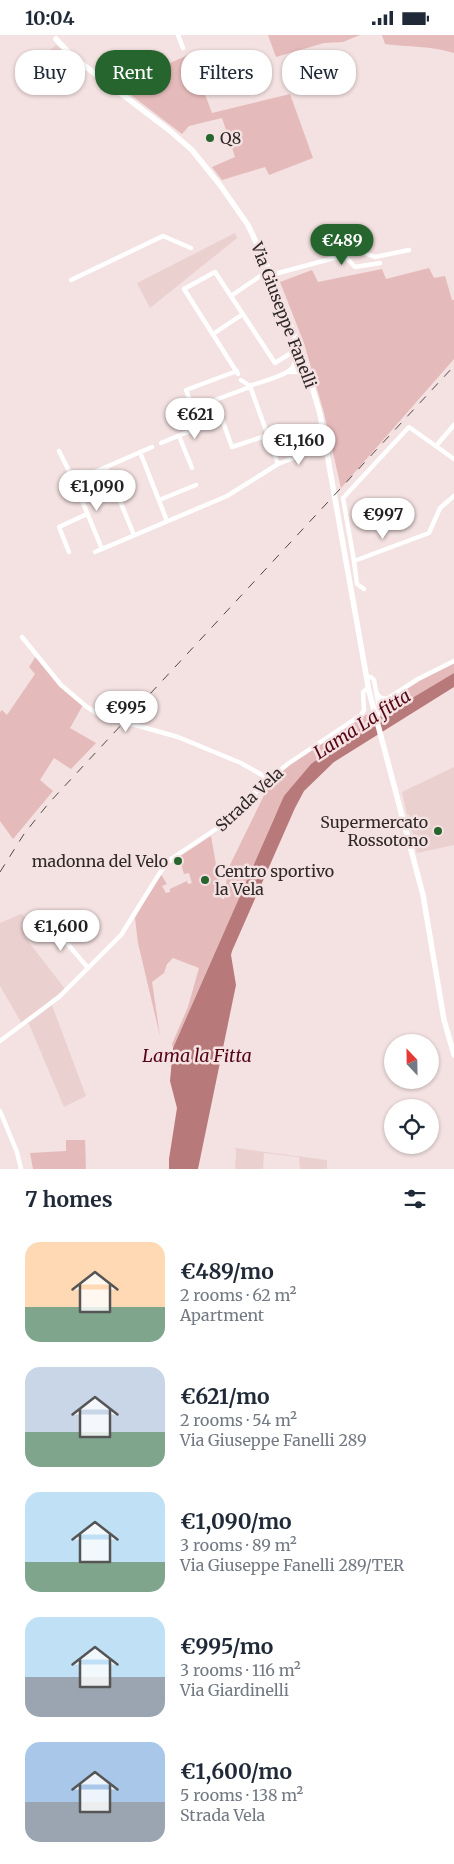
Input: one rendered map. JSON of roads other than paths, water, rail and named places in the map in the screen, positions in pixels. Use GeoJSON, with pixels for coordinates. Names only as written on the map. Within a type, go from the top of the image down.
{"type":"FeatureCollection","features":[{"type":"Feature","properties":{"kind":"main road","name":"Via Giuseppe Fanelli"},"geometry":{"type":"LineString","coordinates":[[54,37],[68,46],[86,66],[192,150],[220,185],[248,225],[270,273],[298,343],[310,377],[325,441],[375,721],[399,802],[423,895],[444,1020],[454,1055]]}},
{"type":"Feature","properties":{"kind":"street"},"geometry":{"type":"LineString","coordinates":[[178,35],[183,48]]}},
{"type":"Feature","properties":{"kind":"street"},"geometry":{"type":"LineString","coordinates":[[356,231],[341,242],[344,255],[355,267],[380,263]]}},
{"type":"Feature","properties":{"kind":"street"},"geometry":{"type":"LineString","coordinates":[[70,280],[163,236],[191,247]]}},
{"type":"Feature","properties":{"kind":"street"},"geometry":{"type":"LineString","coordinates":[[231,296],[270,273],[360,251],[375,257],[409,250]]}},
{"type":"Feature","properties":{"kind":"street"},"geometry":{"type":"LineString","coordinates":[[191,403],[186,391],[238,373],[184,289],[215,272],[275,363],[291,353]]}},
{"type":"Feature","properties":{"kind":"street"},"geometry":{"type":"LineString","coordinates":[[213,334],[243,314]]}},
{"type":"Feature","properties":{"kind":"street"},"geometry":{"type":"LineString","coordinates":[[295,370],[298,343]]}},
{"type":"Feature","properties":{"kind":"street"},"geometry":{"type":"LineString","coordinates":[[268,435],[232,447],[215,400],[295,370],[301,365],[306,366]]}},
{"type":"Feature","properties":{"kind":"street"},"geometry":{"type":"LineString","coordinates":[[295,370],[310,377]]}},
{"type":"Feature","properties":{"kind":"street"},"geometry":{"type":"LineString","coordinates":[[241,380],[250,387],[278,464]]}},
{"type":"Feature","properties":{"kind":"street"},"geometry":{"type":"LineString","coordinates":[[161,443],[222,418]]}},
{"type":"Feature","properties":{"kind":"street"},"geometry":{"type":"LineString","coordinates":[[436,446],[454,425]]}},
{"type":"Feature","properties":{"kind":"street"},"geometry":{"type":"LineString","coordinates":[[364,589],[357,583],[343,498],[409,427],[454,459]]}},
{"type":"Feature","properties":{"kind":"street"},"geometry":{"type":"LineString","coordinates":[[179,436],[192,468]]}},
{"type":"Feature","properties":{"kind":"street"},"geometry":{"type":"LineString","coordinates":[[74,481],[152,447]]}},
{"type":"Feature","properties":{"kind":"street"},"geometry":{"type":"LineString","coordinates":[[95,552],[229,495],[278,464],[314,450]]}},
{"type":"Feature","properties":{"kind":"street"},"geometry":{"type":"LineString","coordinates":[[59,451],[74,481],[102,549]]}},
{"type":"Feature","properties":{"kind":"street"},"geometry":{"type":"LineString","coordinates":[[140,452],[167,521]]}},
{"type":"Feature","properties":{"kind":"street"},"geometry":{"type":"LineString","coordinates":[[106,467],[134,535]]}},
{"type":"Feature","properties":{"kind":"street"},"geometry":{"type":"LineString","coordinates":[[74,481],[102,549]]}},
{"type":"Feature","properties":{"kind":"street"},"geometry":{"type":"LineString","coordinates":[[159,500],[196,485]]}},
{"type":"Feature","properties":{"kind":"street"},"geometry":{"type":"LineString","coordinates":[[354,561],[429,533],[440,508],[454,496]]}},
{"type":"Feature","properties":{"kind":"street"},"geometry":{"type":"LineString","coordinates":[[69,552],[59,527],[87,514]]}},
{"type":"Feature","properties":{"kind":"street"},"geometry":{"type":"LineString","coordinates":[[22,637],[61,685],[87,707],[100,715],[178,737],[241,763],[269,779]]}},
{"type":"Feature","properties":{"kind":"street"},"geometry":{"type":"LineString","coordinates":[[377,694],[381,698],[387,699],[418,679],[454,661]]}},
{"type":"Feature","properties":{"kind":"street"},"geometry":{"type":"LineString","coordinates":[[366,677],[373,678],[380,707],[377,712],[378,718],[375,721]]}},
{"type":"Feature","properties":{"kind":"street","name":"Strada Vela"},"geometry":{"type":"LineString","coordinates":[[0,1041],[59,997],[126,929],[161,871],[171,859],[225,823],[269,779],[289,763],[361,715],[364,710],[362,692],[368,688]]}},
{"type":"Feature","properties":{"kind":"street"},"geometry":{"type":"LineString","coordinates":[[50,923],[88,968]]}},
{"type":"Feature","properties":{"kind":"street"},"geometry":{"type":"LineString","coordinates":[[0,1111],[17,1153],[21,1169]]}},
{"type":"Feature","properties":{"kind":"water","name":"Lama la Fitta"},"geometry":{"type":"Polygon","coordinates":[[[454,673],[454,687],[334,762],[304,791],[232,951],[236,985],[198,1169],[169,1169],[177,1108],[170,1081],[173,1048],[284,796],[311,764],[344,739],[454,673]]]}},
{"type":"Feature","properties":{"kind":"railway"},"geometry":{"type":"LineString","coordinates":[[0,872],[24,834],[48,804],[454,366]]}},
{"type":"Feature","properties":{"kind":"place","name":"Q8"},"geometry":{"type":"Point","coordinates":[210,138]}},
{"type":"Feature","properties":{"kind":"place","name":"Supermercato Rossotono"},"geometry":{"type":"Point","coordinates":[438,831]}},
{"type":"Feature","properties":{"kind":"place","name":"madonna del Velo"},"geometry":{"type":"Point","coordinates":[178,861]}},
{"type":"Feature","properties":{"kind":"place","name":"Centro sportivo la Vela"},"geometry":{"type":"Point","coordinates":[205,880]}},
{"type":"Feature","properties":{"kind":"water label","name":"Lama La fitta"},"geometry":{"type":"Point","coordinates":[362,724]}}]}
